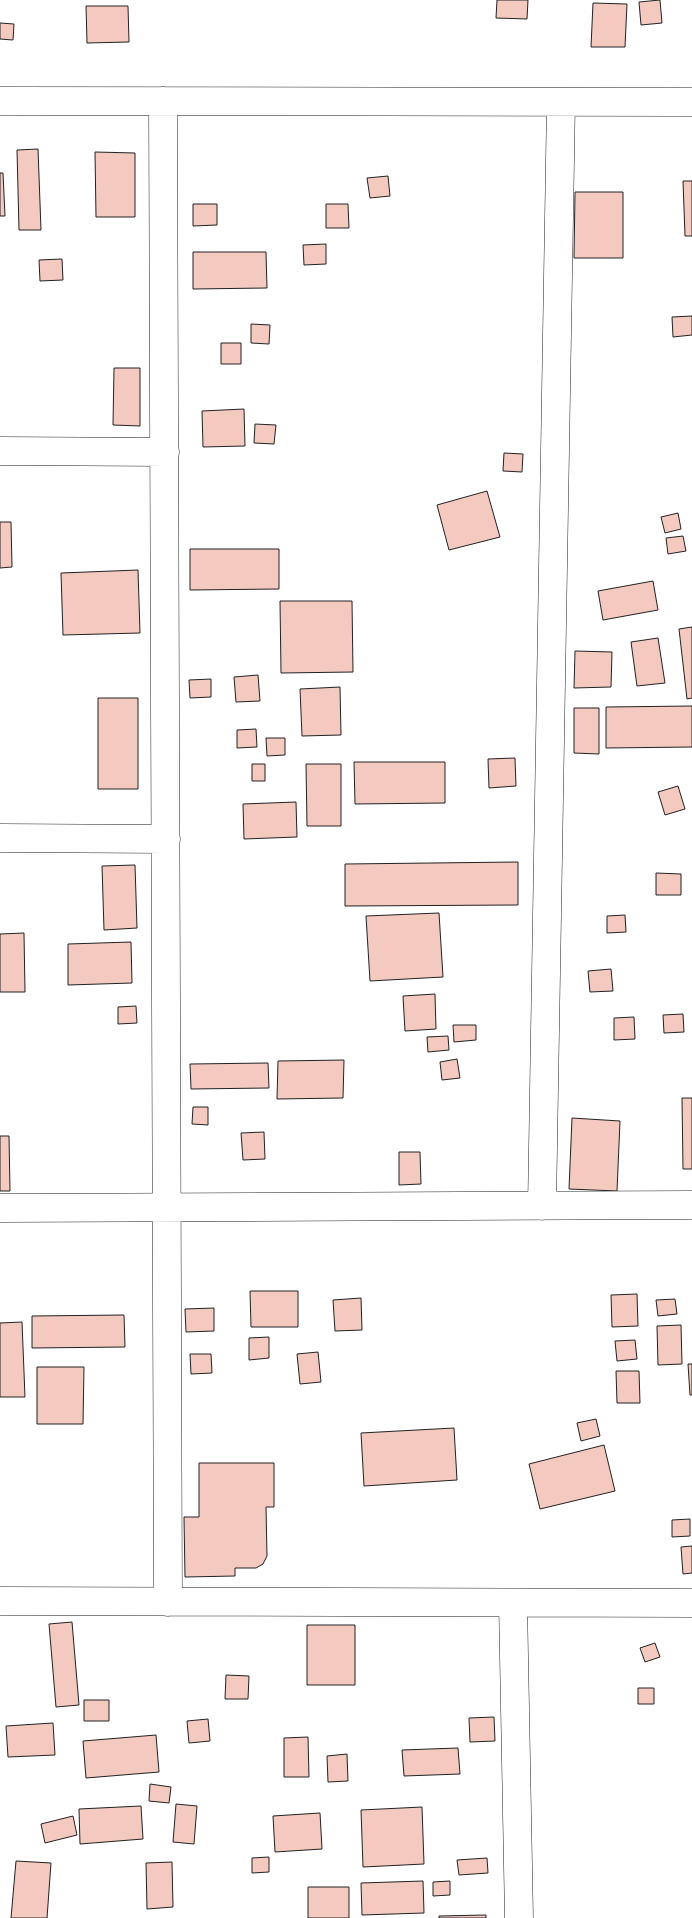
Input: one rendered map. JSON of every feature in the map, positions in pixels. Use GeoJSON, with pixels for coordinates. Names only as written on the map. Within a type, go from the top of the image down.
{"type":"FeatureCollection","features":[{"type":"Feature","properties":{"kind":"street"},"geometry":{"type":"LineString","coordinates":[[0,101],[692,102]]}},
{"type":"Feature","properties":{"kind":"street"},"geometry":{"type":"LineString","coordinates":[[164,101],[168,1602]]}},
{"type":"Feature","properties":{"kind":"street"},"geometry":{"type":"LineString","coordinates":[[542,1206],[561,102]]}},
{"type":"Feature","properties":{"kind":"street"},"geometry":{"type":"LineString","coordinates":[[0,451],[165,452]]}},
{"type":"Feature","properties":{"kind":"street"},"geometry":{"type":"LineString","coordinates":[[0,838],[166,839]]}},
{"type":"Feature","properties":{"kind":"street"},"geometry":{"type":"LineString","coordinates":[[0,1208],[692,1205]]}},
{"type":"Feature","properties":{"kind":"street"},"geometry":{"type":"LineString","coordinates":[[0,1601],[692,1603]]}},
{"type":"Feature","properties":{"kind":"street"},"geometry":{"type":"LineString","coordinates":[[513,1602],[519,1918]]}},
{"type":"Feature","properties":{"kind":"building"},"geometry":{"type":"Polygon","coordinates":[[[497,0],[528,0],[527,19],[496,18],[497,0]]]}},
{"type":"Feature","properties":{"kind":"building"},"geometry":{"type":"Polygon","coordinates":[[[660,0],[662,23],[641,25],[639,2],[660,0]]]}},
{"type":"Feature","properties":{"kind":"building"},"geometry":{"type":"Polygon","coordinates":[[[593,3],[627,4],[625,47],[591,47],[593,3]]]}},
{"type":"Feature","properties":{"kind":"building"},"geometry":{"type":"Polygon","coordinates":[[[86,6],[128,6],[129,42],[87,43],[86,6]]]}},
{"type":"Feature","properties":{"kind":"building"},"geometry":{"type":"Polygon","coordinates":[[[0,23],[14,24],[13,40],[0,39],[0,23]]]}},
{"type":"Feature","properties":{"kind":"building"},"geometry":{"type":"Polygon","coordinates":[[[38,149],[41,230],[19,230],[17,150],[38,149]]]}},
{"type":"Feature","properties":{"kind":"building"},"geometry":{"type":"Polygon","coordinates":[[[95,152],[135,153],[135,217],[96,217],[95,152]]]}},
{"type":"Feature","properties":{"kind":"building"},"geometry":{"type":"Polygon","coordinates":[[[0,173],[3,173],[5,216],[0,216],[0,173]]]}},
{"type":"Feature","properties":{"kind":"building"},"geometry":{"type":"Polygon","coordinates":[[[388,176],[390,196],[370,198],[367,178],[388,176]]]}},
{"type":"Feature","properties":{"kind":"building"},"geometry":{"type":"Polygon","coordinates":[[[683,181],[692,181],[692,236],[685,236],[683,181]]]}},
{"type":"Feature","properties":{"kind":"building"},"geometry":{"type":"Polygon","coordinates":[[[575,192],[623,192],[623,258],[574,258],[575,192]]]}},
{"type":"Feature","properties":{"kind":"building"},"geometry":{"type":"Polygon","coordinates":[[[193,204],[217,204],[217,225],[193,226],[193,204]]]}},
{"type":"Feature","properties":{"kind":"building"},"geometry":{"type":"Polygon","coordinates":[[[326,204],[348,204],[349,228],[326,228],[326,204]]]}},
{"type":"Feature","properties":{"kind":"building"},"geometry":{"type":"Polygon","coordinates":[[[326,244],[326,264],[304,265],[303,245],[326,244]]]}},
{"type":"Feature","properties":{"kind":"building"},"geometry":{"type":"Polygon","coordinates":[[[193,252],[266,252],[267,288],[193,289],[193,252]]]}},
{"type":"Feature","properties":{"kind":"building"},"geometry":{"type":"Polygon","coordinates":[[[62,259],[63,280],[40,281],[39,260],[62,259]]]}},
{"type":"Feature","properties":{"kind":"building"},"geometry":{"type":"Polygon","coordinates":[[[692,316],[692,335],[673,337],[672,317],[692,316]]]}},
{"type":"Feature","properties":{"kind":"building"},"geometry":{"type":"Polygon","coordinates":[[[251,324],[270,325],[269,344],[251,343],[251,324]]]}},
{"type":"Feature","properties":{"kind":"building"},"geometry":{"type":"Polygon","coordinates":[[[221,343],[241,343],[241,364],[221,364],[221,343]]]}},
{"type":"Feature","properties":{"kind":"building"},"geometry":{"type":"Polygon","coordinates":[[[114,368],[140,368],[140,426],[113,425],[114,368]]]}},
{"type":"Feature","properties":{"kind":"building"},"geometry":{"type":"Polygon","coordinates":[[[244,409],[245,446],[203,447],[202,411],[244,409]]]}},
{"type":"Feature","properties":{"kind":"building"},"geometry":{"type":"Polygon","coordinates":[[[255,424],[276,425],[274,444],[254,443],[255,424]]]}},
{"type":"Feature","properties":{"kind":"building"},"geometry":{"type":"Polygon","coordinates":[[[504,453],[523,454],[522,472],[503,471],[504,453]]]}},
{"type":"Feature","properties":{"kind":"building"},"geometry":{"type":"Polygon","coordinates":[[[487,491],[500,537],[449,550],[437,505],[487,491]]]}},
{"type":"Feature","properties":{"kind":"building"},"geometry":{"type":"Polygon","coordinates":[[[678,513],[681,529],[665,533],[661,517],[678,513]]]}},
{"type":"Feature","properties":{"kind":"building"},"geometry":{"type":"Polygon","coordinates":[[[0,522],[11,522],[12,567],[0,568],[0,522]]]}},
{"type":"Feature","properties":{"kind":"building"},"geometry":{"type":"Polygon","coordinates":[[[683,536],[686,551],[668,554],[666,538],[683,536]]]}},
{"type":"Feature","properties":{"kind":"building"},"geometry":{"type":"Polygon","coordinates":[[[190,549],[279,549],[279,589],[190,590],[190,549]]]}},
{"type":"Feature","properties":{"kind":"building"},"geometry":{"type":"Polygon","coordinates":[[[138,570],[140,633],[63,635],[61,573],[138,570]]]}},
{"type":"Feature","properties":{"kind":"building"},"geometry":{"type":"Polygon","coordinates":[[[653,581],[658,610],[603,620],[598,591],[653,581]]]}},
{"type":"Feature","properties":{"kind":"building"},"geometry":{"type":"Polygon","coordinates":[[[280,601],[352,601],[353,672],[281,673],[280,601]]]}},
{"type":"Feature","properties":{"kind":"building"},"geometry":{"type":"Polygon","coordinates":[[[692,627],[692,698],[687,699],[679,629],[692,627]]]}},
{"type":"Feature","properties":{"kind":"building"},"geometry":{"type":"Polygon","coordinates":[[[658,638],[665,683],[637,686],[631,642],[658,638]]]}},
{"type":"Feature","properties":{"kind":"building"},"geometry":{"type":"Polygon","coordinates":[[[575,651],[612,652],[611,687],[574,688],[575,651]]]}},
{"type":"Feature","properties":{"kind":"building"},"geometry":{"type":"Polygon","coordinates":[[[258,675],[260,701],[236,702],[234,677],[258,675]]]}},
{"type":"Feature","properties":{"kind":"building"},"geometry":{"type":"Polygon","coordinates":[[[211,679],[211,697],[190,698],[189,680],[211,679]]]}},
{"type":"Feature","properties":{"kind":"building"},"geometry":{"type":"Polygon","coordinates":[[[340,687],[341,735],[302,736],[300,689],[340,687]]]}},
{"type":"Feature","properties":{"kind":"building"},"geometry":{"type":"Polygon","coordinates":[[[98,698],[138,698],[138,789],[98,789],[98,698]]]}},
{"type":"Feature","properties":{"kind":"building"},"geometry":{"type":"Polygon","coordinates":[[[692,706],[692,747],[606,748],[606,707],[692,706]]]}},
{"type":"Feature","properties":{"kind":"building"},"geometry":{"type":"Polygon","coordinates":[[[574,708],[599,708],[599,754],[574,753],[574,708]]]}},
{"type":"Feature","properties":{"kind":"building"},"geometry":{"type":"Polygon","coordinates":[[[256,729],[257,747],[237,748],[237,730],[256,729]]]}},
{"type":"Feature","properties":{"kind":"building"},"geometry":{"type":"Polygon","coordinates":[[[266,738],[285,738],[285,755],[267,756],[266,738]]]}},
{"type":"Feature","properties":{"kind":"building"},"geometry":{"type":"Polygon","coordinates":[[[515,758],[516,786],[489,788],[488,759],[515,758]]]}},
{"type":"Feature","properties":{"kind":"building"},"geometry":{"type":"Polygon","coordinates":[[[354,762],[445,762],[445,803],[355,804],[354,762]]]}},
{"type":"Feature","properties":{"kind":"building"},"geometry":{"type":"Polygon","coordinates":[[[252,764],[265,764],[265,781],[252,781],[252,764]]]}},
{"type":"Feature","properties":{"kind":"building"},"geometry":{"type":"Polygon","coordinates":[[[306,764],[341,764],[341,826],[307,826],[306,764]]]}},
{"type":"Feature","properties":{"kind":"building"},"geometry":{"type":"Polygon","coordinates":[[[678,786],[685,809],[665,815],[658,792],[678,786]]]}},
{"type":"Feature","properties":{"kind":"building"},"geometry":{"type":"Polygon","coordinates":[[[296,802],[297,837],[244,839],[243,804],[296,802]]]}},
{"type":"Feature","properties":{"kind":"building"},"geometry":{"type":"Polygon","coordinates":[[[518,862],[518,905],[345,906],[345,864],[518,862]]]}},
{"type":"Feature","properties":{"kind":"building"},"geometry":{"type":"Polygon","coordinates":[[[135,865],[137,928],[104,930],[102,866],[135,865]]]}},
{"type":"Feature","properties":{"kind":"building"},"geometry":{"type":"Polygon","coordinates":[[[656,873],[681,874],[681,895],[656,895],[656,873]]]}},
{"type":"Feature","properties":{"kind":"building"},"geometry":{"type":"Polygon","coordinates":[[[439,913],[443,977],[370,981],[366,916],[439,913]]]}},
{"type":"Feature","properties":{"kind":"building"},"geometry":{"type":"Polygon","coordinates":[[[625,915],[626,932],[607,933],[607,916],[625,915]]]}},
{"type":"Feature","properties":{"kind":"building"},"geometry":{"type":"Polygon","coordinates":[[[24,933],[25,992],[0,992],[0,934],[24,933]]]}},
{"type":"Feature","properties":{"kind":"building"},"geometry":{"type":"Polygon","coordinates":[[[131,942],[132,983],[68,985],[68,944],[131,942]]]}},
{"type":"Feature","properties":{"kind":"building"},"geometry":{"type":"Polygon","coordinates":[[[611,969],[613,991],[590,992],[588,971],[611,969]]]}},
{"type":"Feature","properties":{"kind":"building"},"geometry":{"type":"Polygon","coordinates":[[[435,994],[436,1029],[405,1031],[403,996],[435,994]]]}},
{"type":"Feature","properties":{"kind":"building"},"geometry":{"type":"Polygon","coordinates":[[[136,1006],[137,1023],[118,1024],[118,1007],[136,1006]]]}},
{"type":"Feature","properties":{"kind":"building"},"geometry":{"type":"Polygon","coordinates":[[[683,1014],[684,1032],[664,1033],[663,1015],[683,1014]]]}},
{"type":"Feature","properties":{"kind":"building"},"geometry":{"type":"Polygon","coordinates":[[[634,1017],[635,1039],[614,1040],[614,1018],[634,1017]]]}},
{"type":"Feature","properties":{"kind":"building"},"geometry":{"type":"Polygon","coordinates":[[[453,1025],[476,1025],[476,1040],[454,1042],[453,1025]]]}},
{"type":"Feature","properties":{"kind":"building"},"geometry":{"type":"Polygon","coordinates":[[[448,1036],[449,1050],[428,1052],[427,1037],[448,1036]]]}},
{"type":"Feature","properties":{"kind":"building"},"geometry":{"type":"Polygon","coordinates":[[[457,1059],[460,1078],[442,1080],[440,1062],[457,1059]]]}},
{"type":"Feature","properties":{"kind":"building"},"geometry":{"type":"Polygon","coordinates":[[[344,1060],[343,1098],[277,1099],[278,1061],[344,1060]]]}},
{"type":"Feature","properties":{"kind":"building"},"geometry":{"type":"Polygon","coordinates":[[[268,1063],[269,1088],[191,1089],[190,1064],[268,1063]]]}},
{"type":"Feature","properties":{"kind":"building"},"geometry":{"type":"Polygon","coordinates":[[[682,1098],[692,1098],[692,1169],[683,1169],[682,1098]]]}},
{"type":"Feature","properties":{"kind":"building"},"geometry":{"type":"Polygon","coordinates":[[[193,1107],[208,1107],[208,1125],[192,1124],[193,1107]]]}},
{"type":"Feature","properties":{"kind":"building"},"geometry":{"type":"Polygon","coordinates":[[[572,1118],[620,1121],[617,1191],[569,1189],[572,1118]]]}},
{"type":"Feature","properties":{"kind":"building"},"geometry":{"type":"Polygon","coordinates":[[[264,1132],[265,1159],[243,1160],[241,1133],[264,1132]]]}},
{"type":"Feature","properties":{"kind":"building"},"geometry":{"type":"Polygon","coordinates":[[[0,1136],[9,1136],[10,1191],[0,1191],[0,1136]]]}},
{"type":"Feature","properties":{"kind":"building"},"geometry":{"type":"Polygon","coordinates":[[[399,1152],[420,1152],[421,1184],[399,1185],[399,1152]]]}},
{"type":"Feature","properties":{"kind":"building"},"geometry":{"type":"Polygon","coordinates":[[[250,1291],[298,1291],[298,1327],[251,1327],[250,1291]]]}},
{"type":"Feature","properties":{"kind":"building"},"geometry":{"type":"Polygon","coordinates":[[[637,1294],[638,1326],[612,1327],[611,1295],[637,1294]]]}},
{"type":"Feature","properties":{"kind":"building"},"geometry":{"type":"Polygon","coordinates":[[[361,1298],[362,1330],[335,1331],[333,1300],[361,1298]]]}},
{"type":"Feature","properties":{"kind":"building"},"geometry":{"type":"Polygon","coordinates":[[[675,1299],[677,1314],[658,1316],[656,1300],[675,1299]]]}},
{"type":"Feature","properties":{"kind":"building"},"geometry":{"type":"Polygon","coordinates":[[[214,1308],[214,1331],[186,1332],[185,1309],[214,1308]]]}},
{"type":"Feature","properties":{"kind":"building"},"geometry":{"type":"Polygon","coordinates":[[[124,1315],[125,1347],[32,1348],[32,1316],[124,1315]]]}},
{"type":"Feature","properties":{"kind":"building"},"geometry":{"type":"Polygon","coordinates":[[[22,1322],[25,1397],[0,1397],[0,1323],[22,1322]]]}},
{"type":"Feature","properties":{"kind":"building"},"geometry":{"type":"Polygon","coordinates":[[[681,1325],[682,1364],[658,1365],[657,1326],[681,1325]]]}},
{"type":"Feature","properties":{"kind":"building"},"geometry":{"type":"Polygon","coordinates":[[[269,1337],[269,1358],[249,1360],[249,1338],[269,1337]]]}},
{"type":"Feature","properties":{"kind":"building"},"geometry":{"type":"Polygon","coordinates":[[[635,1340],[637,1359],[617,1361],[615,1341],[635,1340]]]}},
{"type":"Feature","properties":{"kind":"building"},"geometry":{"type":"Polygon","coordinates":[[[318,1352],[321,1382],[300,1384],[297,1354],[318,1352]]]}},
{"type":"Feature","properties":{"kind":"building"},"geometry":{"type":"Polygon","coordinates":[[[190,1354],[211,1354],[212,1373],[191,1374],[190,1354]]]}},
{"type":"Feature","properties":{"kind":"building"},"geometry":{"type":"Polygon","coordinates":[[[688,1364],[692,1364],[692,1395],[690,1395],[688,1364]]]}},
{"type":"Feature","properties":{"kind":"building"},"geometry":{"type":"Polygon","coordinates":[[[37,1367],[84,1367],[83,1424],[37,1424],[37,1367]]]}},
{"type":"Feature","properties":{"kind":"building"},"geometry":{"type":"Polygon","coordinates":[[[616,1371],[639,1371],[640,1403],[617,1403],[616,1371]]]}},
{"type":"Feature","properties":{"kind":"building"},"geometry":{"type":"Polygon","coordinates":[[[596,1419],[600,1436],[581,1441],[577,1423],[596,1419]]]}},
{"type":"Feature","properties":{"kind":"building"},"geometry":{"type":"Polygon","coordinates":[[[454,1428],[457,1480],[364,1486],[361,1433],[454,1428]]]}},
{"type":"Feature","properties":{"kind":"building"},"geometry":{"type":"Polygon","coordinates":[[[604,1445],[615,1491],[540,1509],[529,1464],[604,1445]]]}},
{"type":"Feature","properties":{"kind":"building"},"geometry":{"type":"Polygon","coordinates":[[[199,1463],[274,1463],[274,1507],[266,1507],[267,1556],[263,1564],[256,1568],[235,1568],[235,1576],[185,1577],[184,1517],[199,1517],[199,1463]]]}},
{"type":"Feature","properties":{"kind":"building"},"geometry":{"type":"Polygon","coordinates":[[[690,1519],[690,1536],[672,1537],[672,1520],[690,1519]]]}},
{"type":"Feature","properties":{"kind":"building"},"geometry":{"type":"Polygon","coordinates":[[[692,1546],[692,1573],[683,1574],[681,1547],[692,1546]]]}},
{"type":"Feature","properties":{"kind":"building"},"geometry":{"type":"Polygon","coordinates":[[[72,1622],[79,1705],[56,1707],[49,1624],[72,1622]]]}},
{"type":"Feature","properties":{"kind":"building"},"geometry":{"type":"Polygon","coordinates":[[[307,1625],[355,1625],[355,1685],[307,1685],[307,1625]]]}},
{"type":"Feature","properties":{"kind":"building"},"geometry":{"type":"Polygon","coordinates":[[[655,1643],[660,1657],[645,1662],[640,1648],[655,1643]]]}},
{"type":"Feature","properties":{"kind":"building"},"geometry":{"type":"Polygon","coordinates":[[[226,1675],[249,1676],[248,1699],[225,1699],[226,1675]]]}},
{"type":"Feature","properties":{"kind":"building"},"geometry":{"type":"Polygon","coordinates":[[[638,1688],[654,1688],[654,1704],[638,1704],[638,1688]]]}},
{"type":"Feature","properties":{"kind":"building"},"geometry":{"type":"Polygon","coordinates":[[[84,1700],[109,1700],[109,1721],[84,1721],[84,1700]]]}},
{"type":"Feature","properties":{"kind":"building"},"geometry":{"type":"Polygon","coordinates":[[[494,1717],[495,1741],[470,1742],[469,1718],[494,1717]]]}},
{"type":"Feature","properties":{"kind":"building"},"geometry":{"type":"Polygon","coordinates":[[[208,1719],[210,1741],[189,1743],[187,1721],[208,1719]]]}},
{"type":"Feature","properties":{"kind":"building"},"geometry":{"type":"Polygon","coordinates":[[[53,1723],[55,1755],[8,1757],[6,1726],[53,1723]]]}},
{"type":"Feature","properties":{"kind":"building"},"geometry":{"type":"Polygon","coordinates":[[[156,1735],[159,1772],[86,1778],[83,1741],[156,1735]]]}},
{"type":"Feature","properties":{"kind":"building"},"geometry":{"type":"Polygon","coordinates":[[[308,1737],[309,1777],[284,1777],[284,1738],[308,1737]]]}},
{"type":"Feature","properties":{"kind":"building"},"geometry":{"type":"Polygon","coordinates":[[[458,1748],[460,1774],[404,1776],[402,1750],[458,1748]]]}},
{"type":"Feature","properties":{"kind":"building"},"geometry":{"type":"Polygon","coordinates":[[[347,1754],[348,1781],[328,1782],[327,1756],[347,1754]]]}},
{"type":"Feature","properties":{"kind":"building"},"geometry":{"type":"Polygon","coordinates":[[[150,1784],[171,1787],[169,1803],[149,1801],[150,1784]]]}},
{"type":"Feature","properties":{"kind":"building"},"geometry":{"type":"Polygon","coordinates":[[[176,1804],[197,1806],[194,1844],[173,1842],[176,1804]]]}},
{"type":"Feature","properties":{"kind":"building"},"geometry":{"type":"Polygon","coordinates":[[[141,1806],[143,1839],[80,1844],[79,1809],[141,1806]]]}},
{"type":"Feature","properties":{"kind":"building"},"geometry":{"type":"Polygon","coordinates":[[[422,1807],[424,1864],[363,1867],[361,1810],[422,1807]]]}},
{"type":"Feature","properties":{"kind":"building"},"geometry":{"type":"Polygon","coordinates":[[[320,1813],[322,1849],[275,1852],[273,1816],[320,1813]]]}},
{"type":"Feature","properties":{"kind":"building"},"geometry":{"type":"Polygon","coordinates":[[[73,1816],[77,1835],[45,1843],[41,1824],[73,1816]]]}},
{"type":"Feature","properties":{"kind":"building"},"geometry":{"type":"Polygon","coordinates":[[[269,1857],[269,1872],[252,1873],[252,1858],[269,1857]]]}},
{"type":"Feature","properties":{"kind":"building"},"geometry":{"type":"Polygon","coordinates":[[[487,1858],[488,1873],[459,1875],[457,1860],[487,1858]]]}},
{"type":"Feature","properties":{"kind":"building"},"geometry":{"type":"Polygon","coordinates":[[[16,1861],[51,1863],[47,1918],[11,1918],[16,1861]]]}},
{"type":"Feature","properties":{"kind":"building"},"geometry":{"type":"Polygon","coordinates":[[[172,1862],[173,1907],[147,1909],[146,1863],[172,1862]]]}},
{"type":"Feature","properties":{"kind":"building"},"geometry":{"type":"Polygon","coordinates":[[[423,1881],[424,1913],[362,1915],[361,1883],[423,1881]]]}},
{"type":"Feature","properties":{"kind":"building"},"geometry":{"type":"Polygon","coordinates":[[[450,1881],[450,1895],[433,1896],[433,1882],[450,1881]]]}},
{"type":"Feature","properties":{"kind":"building"},"geometry":{"type":"Polygon","coordinates":[[[308,1887],[349,1887],[349,1918],[308,1918],[308,1887]]]}},
{"type":"Feature","properties":{"kind":"building"},"geometry":{"type":"Polygon","coordinates":[[[486,1915],[486,1918],[439,1918],[439,1916],[486,1915]]]}}]}
